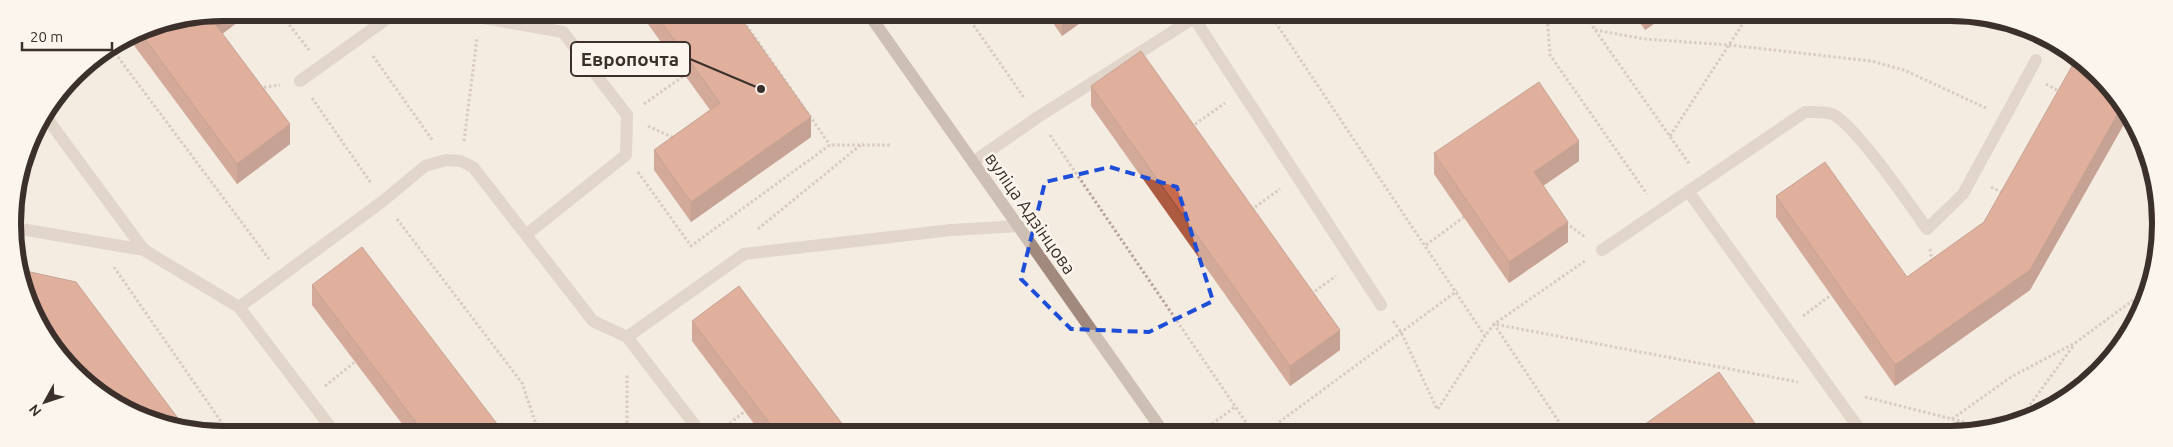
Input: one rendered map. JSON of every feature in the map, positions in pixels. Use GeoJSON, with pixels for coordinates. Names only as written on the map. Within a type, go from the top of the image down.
{"type":"FeatureCollection","features":[{"type":"Feature","properties":{"kind":"main road","name":"вуліца Адзінцова"},"geometry":{"type":"LineString","coordinates":[[874,21],[1158,426]]}},
{"type":"Feature","properties":{"kind":"lane"},"geometry":{"type":"LineString","coordinates":[[300,81],[384,21]]}},
{"type":"Feature","properties":{"kind":"lane"},"geometry":{"type":"LineString","coordinates":[[497,21],[563,32],[627,115],[626,155],[527,234]]}},
{"type":"Feature","properties":{"kind":"lane"},"geometry":{"type":"LineString","coordinates":[[974,162],[1038,117],[1184,21]]}},
{"type":"Feature","properties":{"kind":"lane"},"geometry":{"type":"LineString","coordinates":[[1195,21],[1381,305]]}},
{"type":"Feature","properties":{"kind":"lane"},"geometry":{"type":"LineString","coordinates":[[1602,250],[1805,112],[1832,114],[1850,130],[1895,184],[1927,229],[1963,194],[2036,60]]}},
{"type":"Feature","properties":{"kind":"lane"},"geometry":{"type":"LineString","coordinates":[[49,121],[144,250]]}},
{"type":"Feature","properties":{"kind":"lane"},"geometry":{"type":"LineString","coordinates":[[239,307],[383,201],[425,166],[446,160],[461,161],[472,167],[527,234],[593,321],[627,337],[696,426]]}},
{"type":"Feature","properties":{"kind":"lane"},"geometry":{"type":"LineString","coordinates":[[1688,191],[1857,426]]}},
{"type":"Feature","properties":{"kind":"lane"},"geometry":{"type":"LineString","coordinates":[[627,337],[744,254],[951,230],[1019,226]]}},
{"type":"Feature","properties":{"kind":"lane"},"geometry":{"type":"LineString","coordinates":[[21,229],[144,250],[239,307],[330,426]]}},
{"type":"Feature","properties":{"kind":"path"},"geometry":{"type":"LineString","coordinates":[[287,21],[321,66]]}},
{"type":"Feature","properties":{"kind":"path"},"geometry":{"type":"LineString","coordinates":[[461,161],[479,21]]}},
{"type":"Feature","properties":{"kind":"path"},"geometry":{"type":"LineString","coordinates":[[744,21],[830,144]]}},
{"type":"Feature","properties":{"kind":"path"},"geometry":{"type":"LineString","coordinates":[[971,21],[1248,426]]}},
{"type":"Feature","properties":{"kind":"path"},"geometry":{"type":"LineString","coordinates":[[1548,21],[1550,55],[1659,210]]}},
{"type":"Feature","properties":{"kind":"path"},"geometry":{"type":"LineString","coordinates":[[1589,21],[1702,182]]}},
{"type":"Feature","properties":{"kind":"path"},"geometry":{"type":"LineString","coordinates":[[1670,136],[1744,21]]}},
{"type":"Feature","properties":{"kind":"path"},"geometry":{"type":"LineString","coordinates":[[1276,22],[1457,291],[1485,336]]}},
{"type":"Feature","properties":{"kind":"path"},"geometry":{"type":"LineString","coordinates":[[1595,30],[1645,39],[1729,44],[1871,61],[1904,70],[2005,116]]}},
{"type":"Feature","properties":{"kind":"path"},"geometry":{"type":"LineString","coordinates":[[360,38],[446,160]]}},
{"type":"Feature","properties":{"kind":"path"},"geometry":{"type":"LineString","coordinates":[[115,53],[282,276]]}},
{"type":"Feature","properties":{"kind":"path"},"geometry":{"type":"LineString","coordinates":[[680,141],[627,115],[685,75]]}},
{"type":"Feature","properties":{"kind":"path"},"geometry":{"type":"LineString","coordinates":[[258,88],[300,81],[383,201],[522,383],[537,426]]}},
{"type":"Feature","properties":{"kind":"path"},"geometry":{"type":"LineString","coordinates":[[1185,132],[1242,90]]}},
{"type":"Feature","properties":{"kind":"path"},"geometry":{"type":"LineString","coordinates":[[744,254],[757,230],[864,143]]}},
{"type":"Feature","properties":{"kind":"path"},"geometry":{"type":"LineString","coordinates":[[626,155],[691,246],[830,144],[864,143],[891,145]]}},
{"type":"Feature","properties":{"kind":"path"},"geometry":{"type":"LineString","coordinates":[[1244,215],[1297,176]]}},
{"type":"Feature","properties":{"kind":"path"},"geometry":{"type":"LineString","coordinates":[[1426,245],[1464,217]]}},
{"type":"Feature","properties":{"kind":"path"},"geometry":{"type":"LineString","coordinates":[[1401,332],[1437,409],[1494,324],[1602,250],[1558,217]]}},
{"type":"Feature","properties":{"kind":"path"},"geometry":{"type":"LineString","coordinates":[[1927,229],[1933,268]]}},
{"type":"Feature","properties":{"kind":"path"},"geometry":{"type":"LineString","coordinates":[[99,243],[225,426]]}},
{"type":"Feature","properties":{"kind":"path"},"geometry":{"type":"LineString","coordinates":[[1304,299],[1354,263]]}},
{"type":"Feature","properties":{"kind":"path"},"geometry":{"type":"LineString","coordinates":[[1274,426],[1457,291]]}},
{"type":"Feature","properties":{"kind":"path"},"geometry":{"type":"LineString","coordinates":[[1787,328],[1831,295]]}},
{"type":"Feature","properties":{"kind":"path"},"geometry":{"type":"LineString","coordinates":[[1951,420],[2011,377],[2075,343],[2138,297]]}},
{"type":"Feature","properties":{"kind":"path"},"geometry":{"type":"LineString","coordinates":[[1494,324],[1831,388],[1972,424]]}},
{"type":"Feature","properties":{"kind":"path"},"geometry":{"type":"LineString","coordinates":[[1494,324],[1562,426]]}},
{"type":"Feature","properties":{"kind":"path"},"geometry":{"type":"LineString","coordinates":[[627,337],[627,426]]}},
{"type":"Feature","properties":{"kind":"path"},"geometry":{"type":"LineString","coordinates":[[2026,411],[2075,343]]}},
{"type":"Feature","properties":{"kind":"path"},"geometry":{"type":"LineString","coordinates":[[310,400],[355,362]]}},
{"type":"Feature","properties":{"kind":"path"},"geometry":{"type":"LineString","coordinates":[[1209,426],[1235,407]]}},
{"type":"Feature","properties":{"kind":"path"},"geometry":{"type":"LineString","coordinates":[[726,426],[744,411]]}},
{"type":"Feature","properties":{"kind":"path"},"geometry":{"type":"LineString","coordinates":[[1956,426],[1957,421]]}},
{"type":"Feature","properties":{"kind":"highlighted area"},"geometry":{"type":"Polygon","coordinates":[[[1110,167],[1177,187],[1213,301],[1149,332],[1071,329],[1021,279],[1045,182],[1110,167]]]}},
{"type":"Feature","properties":{"kind":"building"},"geometry":{"type":"Polygon","coordinates":[[[661,21],[743,21],[811,117],[691,202],[654,150],[720,103],[661,21]]]}},
{"type":"Feature","properties":{"kind":"building"},"geometry":{"type":"Polygon","coordinates":[[[214,22],[290,124],[237,164],[144,38],[171,28],[214,22]]]}},
{"type":"Feature","properties":{"kind":"building"},"geometry":{"type":"Polygon","coordinates":[[[1141,51],[1340,330],[1290,366],[1091,86],[1141,51]]]}},
{"type":"Feature","properties":{"kind":"building"},"geometry":{"type":"Polygon","coordinates":[[[2074,63],[2093,80],[2119,112],[2030,270],[1895,365],[1776,196],[1825,162],[1907,277],[1984,222],[2074,63]]]}},
{"type":"Feature","properties":{"kind":"building"},"geometry":{"type":"Polygon","coordinates":[[[1539,82],[1579,141],[1534,172],[1568,222],[1509,262],[1434,153],[1539,82]]]}},
{"type":"Feature","properties":{"kind":"building"},"geometry":{"type":"Polygon","coordinates":[[[362,247],[499,426],[419,426],[312,285],[362,247]]]}},
{"type":"Feature","properties":{"kind":"building"},"geometry":{"type":"Polygon","coordinates":[[[27,271],[76,282],[180,421],[158,415],[122,399],[80,367],[48,325],[32,289],[27,271]]]}},
{"type":"Feature","properties":{"kind":"building"},"geometry":{"type":"Polygon","coordinates":[[[739,286],[844,426],[772,426],[692,321],[739,286]]]}},
{"type":"Feature","properties":{"kind":"building"},"geometry":{"type":"Polygon","coordinates":[[[1719,372],[1757,426],[1642,426],[1719,372]]]}},
{"type":"Feature","properties":{"kind":"place","name":"Европочта"},"geometry":{"type":"Point","coordinates":[761,89]}}]}
